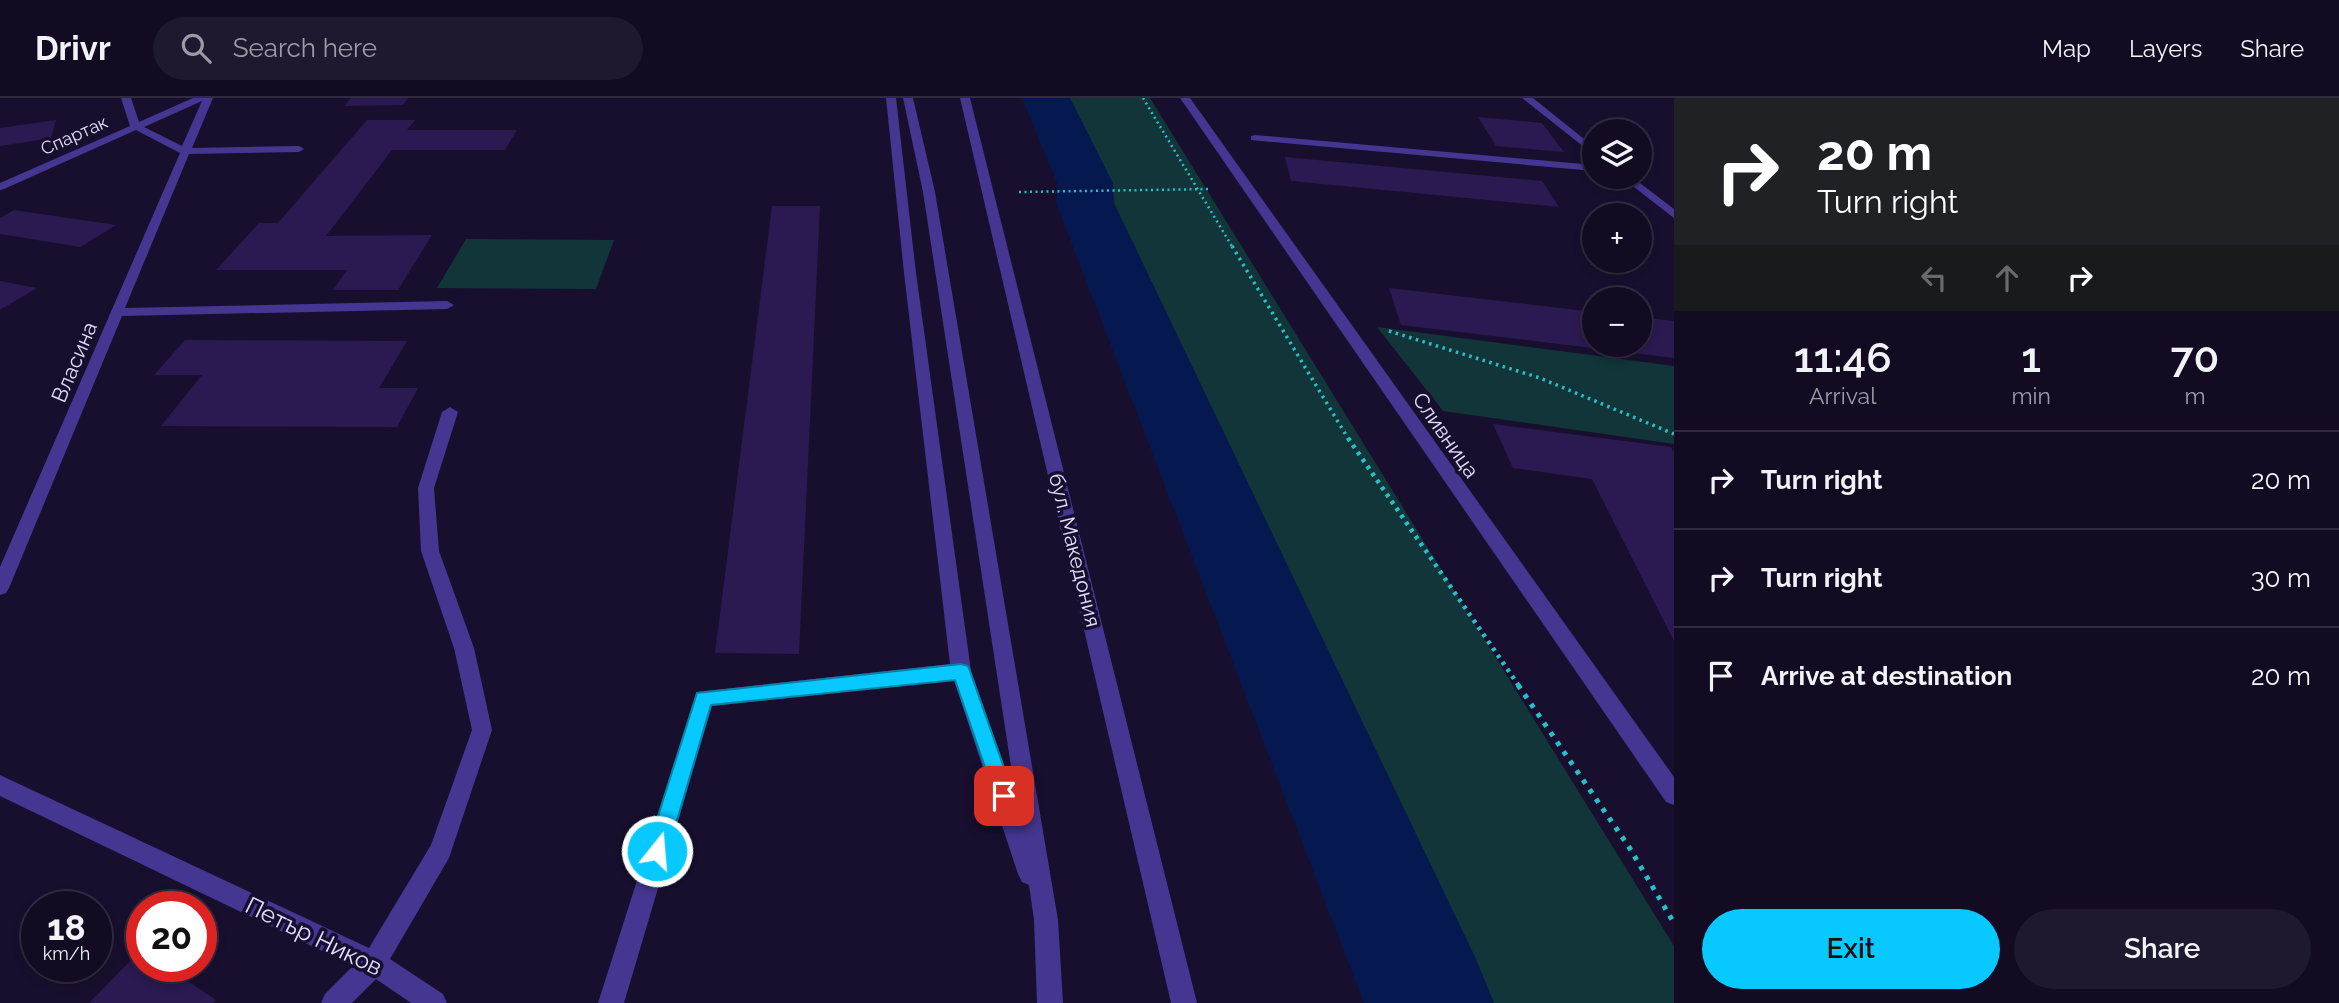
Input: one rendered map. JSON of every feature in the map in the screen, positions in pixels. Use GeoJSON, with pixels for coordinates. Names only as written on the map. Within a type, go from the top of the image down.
{"type":"FeatureCollection","features":[{"type":"Feature","properties":{"kind":"street"},"geometry":{"type":"LineString","coordinates":[[126,98],[135,126],[184,151],[299,149]]}},
{"type":"Feature","properties":{"kind":"street","name":"Спартак"},"geometry":{"type":"LineString","coordinates":[[0,187],[201,98]]}},
{"type":"Feature","properties":{"kind":"street","name":"Власина"},"geometry":{"type":"LineString","coordinates":[[0,588],[208,98]]}},
{"type":"Feature","properties":{"kind":"street"},"geometry":{"type":"LineString","coordinates":[[891,98],[910,273],[961,671],[1046,920]]}},
{"type":"Feature","properties":{"kind":"street"},"geometry":{"type":"LineString","coordinates":[[908,98],[929,192],[1046,920],[1049,1003]]}},
{"type":"Feature","properties":{"kind":"street","name":"бул. Македония"},"geometry":{"type":"LineString","coordinates":[[965,98],[1184,1003]]}},
{"type":"Feature","properties":{"kind":"street","name":"Сливница"},"geometry":{"type":"LineString","coordinates":[[1185,98],[1674,795]]}},
{"type":"Feature","properties":{"kind":"street"},"geometry":{"type":"LineString","coordinates":[[1527,98],[1582,142]]}},
{"type":"Feature","properties":{"kind":"street"},"geometry":{"type":"LineString","coordinates":[[1255,138],[1582,167]]}},
{"type":"Feature","properties":{"kind":"street"},"geometry":{"type":"LineString","coordinates":[[1641,189],[1674,215]]}},
{"type":"Feature","properties":{"kind":"street"},"geometry":{"type":"LineString","coordinates":[[119,312],[447,305]]}},
{"type":"Feature","properties":{"kind":"street"},"geometry":{"type":"LineString","coordinates":[[334,1003],[374,963],[440,850],[482,730],[464,648],[430,551],[426,488],[450,412]]}},
{"type":"Feature","properties":{"kind":"street"},"geometry":{"type":"LineString","coordinates":[[611,1003],[704,698],[961,671]]}},
{"type":"Feature","properties":{"kind":"street","name":"Петър Ников"},"geometry":{"type":"LineString","coordinates":[[0,785],[374,963],[434,1003]]}},
{"type":"Feature","properties":{"kind":"path"},"geometry":{"type":"LineString","coordinates":[[1143,98],[1334,417],[1629,847],[1674,923]]}},
{"type":"Feature","properties":{"kind":"path"},"geometry":{"type":"LineString","coordinates":[[1018,192],[1248,188]]}},
{"type":"Feature","properties":{"kind":"path"},"geometry":{"type":"LineString","coordinates":[[1339,318],[1540,378],[1674,434]]}},
{"type":"Feature","properties":{"kind":"green space"},"geometry":{"type":"Polygon","coordinates":[[[1041,98],[1150,98],[1674,946],[1674,1003],[1430,1003],[1041,98]]]}},
{"type":"Feature","properties":{"kind":"green space"},"geometry":{"type":"Polygon","coordinates":[[[466,239],[614,240],[596,289],[437,288],[466,239]]]}},
{"type":"Feature","properties":{"kind":"green space"},"geometry":{"type":"Polygon","coordinates":[[[1377,327],[1582,354],[1582,357],[1605,357],[1674,366],[1674,444],[1443,411],[1377,327]]]}},
{"type":"Feature","properties":{"kind":"building"},"geometry":{"type":"Polygon","coordinates":[[[351,98],[408,98],[403,105],[344,106],[351,98]]]}},
{"type":"Feature","properties":{"kind":"building"},"geometry":{"type":"Polygon","coordinates":[[[1478,117],[1542,123],[1564,152],[1496,146],[1478,117]]]}},
{"type":"Feature","properties":{"kind":"building"},"geometry":{"type":"Polygon","coordinates":[[[56,120],[51,138],[0,146],[0,128],[56,120]]]}},
{"type":"Feature","properties":{"kind":"building"},"geometry":{"type":"Polygon","coordinates":[[[367,120],[415,120],[407,130],[517,130],[505,150],[392,150],[326,236],[432,235],[398,290],[333,290],[347,270],[216,270],[259,223],[278,223],[367,120]]]}},
{"type":"Feature","properties":{"kind":"building"},"geometry":{"type":"Polygon","coordinates":[[[1285,157],[1542,181],[1559,207],[1291,181],[1285,157]]]}},
{"type":"Feature","properties":{"kind":"building"},"geometry":{"type":"Polygon","coordinates":[[[772,206],[820,206],[799,654],[715,653],[772,206]]]}},
{"type":"Feature","properties":{"kind":"building"},"geometry":{"type":"Polygon","coordinates":[[[14,210],[116,225],[80,247],[0,234],[0,218],[14,210]]]}},
{"type":"Feature","properties":{"kind":"building"},"geometry":{"type":"Polygon","coordinates":[[[0,281],[37,288],[0,310],[0,281]]]}},
{"type":"Feature","properties":{"kind":"building"},"geometry":{"type":"Polygon","coordinates":[[[1389,288],[1582,311],[1582,347],[1401,325],[1389,288]]]}},
{"type":"Feature","properties":{"kind":"building"},"geometry":{"type":"Polygon","coordinates":[[[1652,318],[1674,321],[1674,358],[1652,355],[1652,318]]]}},
{"type":"Feature","properties":{"kind":"building"},"geometry":{"type":"Polygon","coordinates":[[[185,340],[407,341],[379,388],[418,388],[397,427],[161,426],[202,375],[154,375],[185,340]]]}},
{"type":"Feature","properties":{"kind":"building"},"geometry":{"type":"Polygon","coordinates":[[[1493,424],[1671,447],[1674,452],[1674,641],[1592,479],[1513,468],[1493,424]]]}},
{"type":"Feature","properties":{"kind":"building"},"geometry":{"type":"Polygon","coordinates":[[[126,965],[126,982],[189,982],[216,1000],[213,1003],[89,1003],[126,965]]]}},
{"type":"Feature","properties":{"kind":"waterway"},"geometry":{"type":"LineString","coordinates":[[1046,98],[1085,183],[1085,203],[1429,1003]]}},
{"type":"Feature","properties":{"kind":"route"},"geometry":{"type":"LineString","coordinates":[[657,851],[704,698],[961,671],[1004,796]]}}]}
